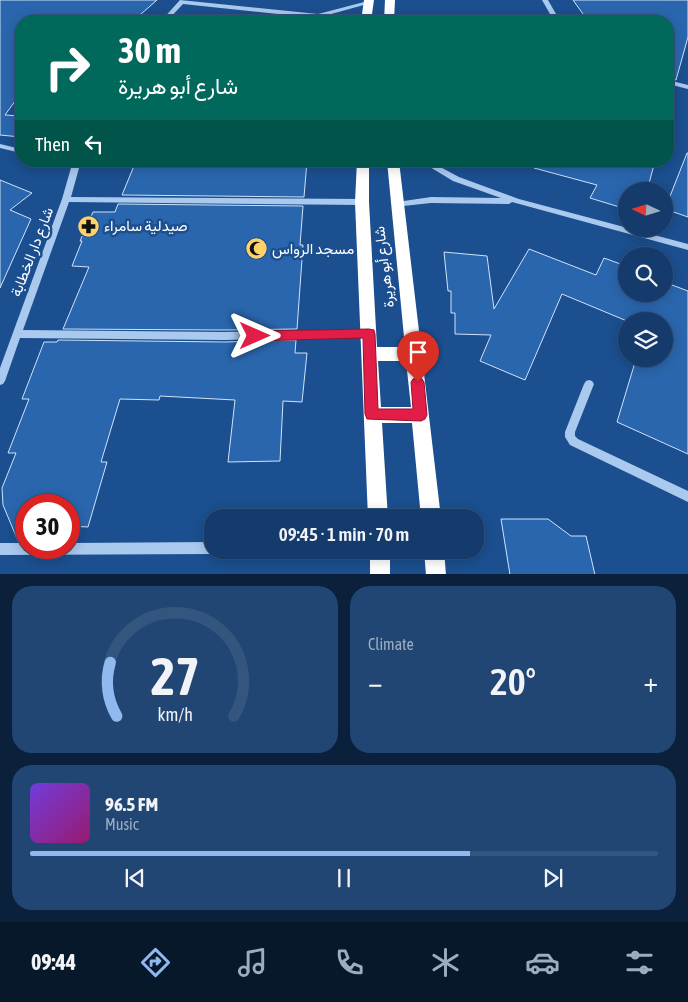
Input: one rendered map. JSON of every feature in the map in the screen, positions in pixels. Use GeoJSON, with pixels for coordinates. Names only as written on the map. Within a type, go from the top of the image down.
{"type":"FeatureCollection","features":[{"type":"Feature","properties":{"kind":"highway"},"geometry":{"type":"LineString","coordinates":[[389,15],[390,0]]}},
{"type":"Feature","properties":{"kind":"highway"},"geometry":{"type":"LineString","coordinates":[[367,15],[368,1]]}},
{"type":"Feature","properties":{"kind":"highway","name":"شارع أبو هريرة"},"geometry":{"type":"LineString","coordinates":[[363,167],[362,202],[377,509]]}},
{"type":"Feature","properties":{"kind":"highway","name":"شارع أبو هريرة"},"geometry":{"type":"LineString","coordinates":[[394,167],[430,509]]}},
{"type":"Feature","properties":{"kind":"highway"},"geometry":{"type":"LineString","coordinates":[[370,354],[415,354]]}},
{"type":"Feature","properties":{"kind":"highway"},"geometry":{"type":"LineString","coordinates":[[372,414],[421,415]]}},
{"type":"Feature","properties":{"kind":"highway"},"geometry":{"type":"LineString","coordinates":[[380,559],[380,574]]}},
{"type":"Feature","properties":{"kind":"highway"},"geometry":{"type":"LineString","coordinates":[[435,559],[436,574]]}},
{"type":"Feature","properties":{"kind":"street"},"geometry":{"type":"LineString","coordinates":[[545,0],[554,15]]}},
{"type":"Feature","properties":{"kind":"street"},"geometry":{"type":"LineString","coordinates":[[169,15],[182,1],[309,15]]}},
{"type":"Feature","properties":{"kind":"street"},"geometry":{"type":"LineString","coordinates":[[321,15],[368,1]]}},
{"type":"Feature","properties":{"kind":"street"},"geometry":{"type":"LineString","coordinates":[[674,84],[688,88]]}},
{"type":"Feature","properties":{"kind":"street"},"geometry":{"type":"LineString","coordinates":[[0,146],[15,150]]}},
{"type":"Feature","properties":{"kind":"street"},"geometry":{"type":"LineString","coordinates":[[0,155],[8,149]]}},
{"type":"Feature","properties":{"kind":"street","name":"شارع دار الخطابة"},"geometry":{"type":"LineString","coordinates":[[0,380],[66,199],[75,167]]}},
{"type":"Feature","properties":{"kind":"street"},"geometry":{"type":"LineString","coordinates":[[434,167],[456,179],[516,201],[688,247]]}},
{"type":"Feature","properties":{"kind":"street"},"geometry":{"type":"LineString","coordinates":[[66,199],[362,202]]}},
{"type":"Feature","properties":{"kind":"street"},"geometry":{"type":"LineString","coordinates":[[397,205],[431,200],[516,201]]}},
{"type":"Feature","properties":{"kind":"street"},"geometry":{"type":"LineString","coordinates":[[16,334],[224,336],[369,334]]}},
{"type":"Feature","properties":{"kind":"street"},"geometry":{"type":"LineString","coordinates":[[589,384],[570,432],[570,437],[574,442],[688,497]]}},
{"type":"Feature","properties":{"kind":"street"},"geometry":{"type":"LineString","coordinates":[[0,549],[204,548]]}},
{"type":"Feature","properties":{"kind":"building"},"geometry":{"type":"Polygon","coordinates":[[[0,0],[157,0],[140,15],[15,15],[15,101],[5,115],[15,116],[15,136],[0,135],[0,0]]]}},
{"type":"Feature","properties":{"kind":"building"},"geometry":{"type":"Polygon","coordinates":[[[573,0],[688,0],[688,37],[676,80],[674,80],[674,15],[584,15],[573,0]]]}},
{"type":"Feature","properties":{"kind":"building"},"geometry":{"type":"Polygon","coordinates":[[[688,153],[688,217],[673,212],[673,189],[688,153]]]}},
{"type":"Feature","properties":{"kind":"building"},"geometry":{"type":"Polygon","coordinates":[[[134,167],[306,167],[304,197],[122,195],[134,167]]]}},
{"type":"Feature","properties":{"kind":"building"},"geometry":{"type":"Polygon","coordinates":[[[534,167],[653,167],[649,182],[618,182],[618,207],[590,198],[597,185],[534,167]]]}},
{"type":"Feature","properties":{"kind":"building"},"geometry":{"type":"Polygon","coordinates":[[[0,180],[32,193],[10,210],[31,219],[0,288],[0,180]]]}},
{"type":"Feature","properties":{"kind":"building"},"geometry":{"type":"Polygon","coordinates":[[[118,204],[303,206],[300,245],[303,245],[297,329],[63,329],[89,267],[72,266],[82,241],[80,241],[93,212],[115,212],[118,204]]]}},
{"type":"Feature","properties":{"kind":"building"},"geometry":{"type":"Polygon","coordinates":[[[529,249],[596,275],[604,258],[618,263],[618,302],[673,302],[673,285],[688,291],[688,454],[617,422],[634,367],[673,367],[673,312],[618,312],[618,317],[562,294],[525,380],[480,361],[491,335],[455,334],[455,313],[451,313],[451,291],[448,291],[444,252],[487,256],[494,309],[529,249]]]}},
{"type":"Feature","properties":{"kind":"building"},"geometry":{"type":"Polygon","coordinates":[[[58,340],[224,342],[296,340],[295,353],[307,353],[302,402],[283,401],[280,461],[228,462],[235,400],[160,396],[159,400],[120,399],[101,462],[107,462],[88,527],[80,527],[80,494],[15,494],[15,534],[3,505],[2,488],[16,453],[8,453],[29,399],[22,399],[44,342],[57,342],[58,340]]]}},
{"type":"Feature","properties":{"kind":"building"},"geometry":{"type":"Polygon","coordinates":[[[501,519],[548,519],[571,536],[586,536],[595,574],[510,574],[501,519]]]}},
{"type":"Feature","properties":{"kind":"place","name":"صيدلية سامراء"},"geometry":{"type":"Point","coordinates":[88,226]}},
{"type":"Feature","properties":{"kind":"place","name":"مسجد الرواس"},"geometry":{"type":"Point","coordinates":[256,249]}},
{"type":"Feature","properties":{"kind":"route"},"geometry":{"type":"LineString","coordinates":[[255,336],[369,334],[372,414],[421,415],[418,382]]}}]}
